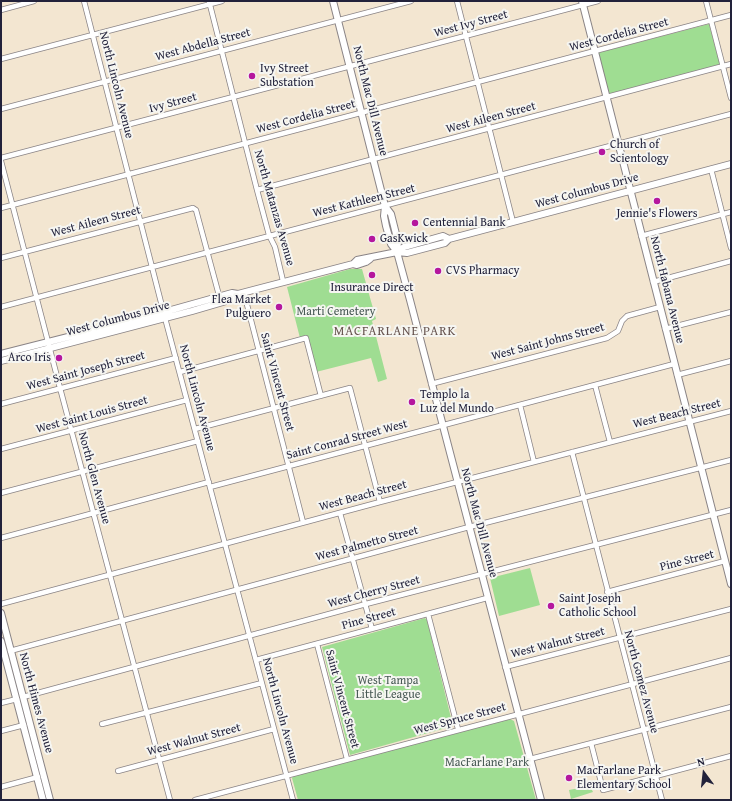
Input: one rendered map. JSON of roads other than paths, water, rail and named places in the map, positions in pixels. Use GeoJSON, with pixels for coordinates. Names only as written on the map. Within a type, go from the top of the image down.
{"type":"FeatureCollection","features":[{"type":"Feature","properties":{"kind":"street"},"geometry":{"type":"LineString","coordinates":[[1,10],[34,1]]}},
{"type":"Feature","properties":{"kind":"street","name":"North Lincoln Avenue"},"geometry":{"type":"LineString","coordinates":[[84,1],[164,315],[293,800]]}},
{"type":"Feature","properties":{"kind":"street"},"geometry":{"type":"LineString","coordinates":[[1,59],[209,3],[222,1]]}},
{"type":"Feature","properties":{"kind":"street","name":"North Mac Dill Avenue"},"geometry":{"type":"LineString","coordinates":[[333,1],[385,206],[384,216],[391,244],[397,252],[541,800]]}},
{"type":"Feature","properties":{"kind":"street","name":"West Abdella Street"},"geometry":{"type":"LineString","coordinates":[[1,109],[411,1]]}},
{"type":"Feature","properties":{"kind":"street"},"geometry":{"type":"LineString","coordinates":[[457,1],[513,222]]}},
{"type":"Feature","properties":{"kind":"street","name":"West Ivy Street"},"geometry":{"type":"LineString","coordinates":[[349,66],[466,36],[582,3],[598,1]]}},
{"type":"Feature","properties":{"kind":"street"},"geometry":{"type":"LineString","coordinates":[[706,1],[731,98]]}},
{"type":"Feature","properties":{"kind":"street","name":"North Matanzas Avenue"},"geometry":{"type":"LineString","coordinates":[[209,3],[269,235],[275,247],[284,281]]}},
{"type":"Feature","properties":{"kind":"street","name":"North Habana Avenue"},"geometry":{"type":"LineString","coordinates":[[582,3],[731,584]]}},
{"type":"Feature","properties":{"kind":"street","name":"West Cordelia Street"},"geometry":{"type":"LineString","coordinates":[[1,208],[731,15]]}},
{"type":"Feature","properties":{"kind":"street","name":"West Aileen Street"},"geometry":{"type":"LineString","coordinates":[[257,190],[731,64]]}},
{"type":"Feature","properties":{"kind":"street","name":"Ivy Street"},"geometry":{"type":"LineString","coordinates":[[1,159],[349,66]]}},
{"type":"Feature","properties":{"kind":"street","name":"West Kathleen Street"},"geometry":{"type":"LineString","coordinates":[[1,307],[152,268],[208,251],[385,206],[731,114]]}},
{"type":"Feature","properties":{"kind":"street","name":"North Glen Avenue"},"geometry":{"type":"LineString","coordinates":[[1,159],[48,346],[170,800]]}},
{"type":"Feature","properties":{"kind":"street","name":"West Columbus Drive"},"geometry":{"type":"LineString","coordinates":[[1,361],[48,346],[221,299],[233,299],[241,293],[352,264],[357,260],[370,259],[397,252],[407,253],[445,243],[449,239],[731,164]]}},
{"type":"Feature","properties":{"kind":"street"},"geometry":{"type":"LineString","coordinates":[[711,169],[731,248]]}},
{"type":"Feature","properties":{"kind":"street","name":"West Aileen Street"},"geometry":{"type":"LineString","coordinates":[[1,258],[193,208],[196,210],[208,251]]}},
{"type":"Feature","properties":{"kind":"street"},"geometry":{"type":"LineString","coordinates":[[641,236],[731,212]]}},
{"type":"Feature","properties":{"kind":"street"},"geometry":{"type":"LineString","coordinates":[[208,251],[221,299]]}},
{"type":"Feature","properties":{"kind":"street"},"geometry":{"type":"LineString","coordinates":[[653,282],[731,262]]}},
{"type":"Feature","properties":{"kind":"street","name":"Saint Vincent Street"},"geometry":{"type":"LineString","coordinates":[[241,293],[259,351],[303,522]]}},
{"type":"Feature","properties":{"kind":"street","name":"West Saint Johns Street"},"geometry":{"type":"LineString","coordinates":[[431,384],[607,338],[618,331],[622,321],[630,315],[660,307]]}},
{"type":"Feature","properties":{"kind":"street"},"geometry":{"type":"LineString","coordinates":[[665,329],[731,312]]}},
{"type":"Feature","properties":{"kind":"street"},"geometry":{"type":"LineString","coordinates":[[180,372],[306,338],[321,396]]}},
{"type":"Feature","properties":{"kind":"street","name":"West Columbus Drive"},"geometry":{"type":"LineString","coordinates":[[1,354],[48,346]]}},
{"type":"Feature","properties":{"kind":"street","name":"West Saint Joseph Street"},"geometry":{"type":"LineString","coordinates":[[1,404],[176,358]]}},
{"type":"Feature","properties":{"kind":"street"},"geometry":{"type":"LineString","coordinates":[[677,375],[731,361]]}},
{"type":"Feature","properties":{"kind":"street","name":"Saint Conrad Street West"},"geometry":{"type":"LineString","coordinates":[[1,538],[289,466],[674,364]]}},
{"type":"Feature","properties":{"kind":"street"},"geometry":{"type":"LineString","coordinates":[[596,385],[610,442]]}},
{"type":"Feature","properties":{"kind":"street"},"geometry":{"type":"LineString","coordinates":[[195,429],[350,388],[380,502]]}},
{"type":"Feature","properties":{"kind":"street","name":"West Saint Louis Street"},"geometry":{"type":"LineString","coordinates":[[1,449],[187,400]]}},
{"type":"Feature","properties":{"kind":"street"},"geometry":{"type":"LineString","coordinates":[[520,405],[534,462]]}},
{"type":"Feature","properties":{"kind":"street","name":"West Beach Street"},"geometry":{"type":"LineString","coordinates":[[1,604],[340,512],[731,411]]}},
{"type":"Feature","properties":{"kind":"street"},"geometry":{"type":"LineString","coordinates":[[1,493],[198,441]]}},
{"type":"Feature","properties":{"kind":"street","name":"North Gomez Avenue"},"geometry":{"type":"LineString","coordinates":[[572,452],[662,800]]}},
{"type":"Feature","properties":{"kind":"street","name":"West Palmetto Street"},"geometry":{"type":"LineString","coordinates":[[5,653],[469,527],[731,460]]}},
{"type":"Feature","properties":{"kind":"street","name":"West Cherry Street"},"geometry":{"type":"LineString","coordinates":[[1,703],[135,668],[366,604],[731,510]]}},
{"type":"Feature","properties":{"kind":"street"},"geometry":{"type":"LineString","coordinates":[[340,512],[372,629]]}},
{"type":"Feature","properties":{"kind":"street","name":"Pine Street"},"geometry":{"type":"LineString","coordinates":[[607,592],[725,561]]}},
{"type":"Feature","properties":{"kind":"street","name":"Pine Street"},"geometry":{"type":"LineString","coordinates":[[256,660],[487,598]]}},
{"type":"Feature","properties":{"kind":"street","name":"West Walnut Street"},"geometry":{"type":"LineString","coordinates":[[506,667],[731,609]]}},
{"type":"Feature","properties":{"kind":"street","name":"North Himes Avenue"},"geometry":{"type":"LineString","coordinates":[[1,613],[5,653]]}},
{"type":"Feature","properties":{"kind":"street"},"geometry":{"type":"LineString","coordinates":[[428,614],[458,729]]}},
{"type":"Feature","properties":{"kind":"street","name":"North Himes Avenue"},"geometry":{"type":"LineString","coordinates":[[1,641],[5,653]]}},
{"type":"Feature","properties":{"kind":"street","name":"Saint Vincent Street"},"geometry":{"type":"LineString","coordinates":[[317,644],[347,759]]}},
{"type":"Feature","properties":{"kind":"street"},"geometry":{"type":"LineString","coordinates":[[5,653],[11,667],[20,698]]}},
{"type":"Feature","properties":{"kind":"street","name":"West Spruce Street"},"geometry":{"type":"LineString","coordinates":[[195,800],[458,729],[632,685],[731,658]]}},
{"type":"Feature","properties":{"kind":"street"},"geometry":{"type":"LineString","coordinates":[[102,724],[262,683]]}},
{"type":"Feature","properties":{"kind":"street","name":"North Himes Avenue"},"geometry":{"type":"LineString","coordinates":[[20,698],[28,719],[50,800]]}},
{"type":"Feature","properties":{"kind":"street","name":"North Himes Avenue"},"geometry":{"type":"LineString","coordinates":[[20,698],[24,725],[43,800]]}},
{"type":"Feature","properties":{"kind":"street"},"geometry":{"type":"LineString","coordinates":[[530,759],[731,707]]}},
{"type":"Feature","properties":{"kind":"street"},"geometry":{"type":"LineString","coordinates":[[1,731],[24,725]]}},
{"type":"Feature","properties":{"kind":"street","name":"West Walnut Street"},"geometry":{"type":"LineString","coordinates":[[118,770],[274,729]]}},
{"type":"Feature","properties":{"kind":"street"},"geometry":{"type":"LineString","coordinates":[[591,743],[603,790],[731,756]]}},
{"type":"Feature","properties":{"kind":"street"},"geometry":{"type":"LineString","coordinates":[[1,787],[38,777]]}},
{"type":"Feature","properties":{"kind":"place","name":"Ivy Street Substation"},"geometry":{"type":"Point","coordinates":[252,76]}},
{"type":"Feature","properties":{"kind":"place","name":"Church of Scientology"},"geometry":{"type":"Point","coordinates":[602,152]}},
{"type":"Feature","properties":{"kind":"place","name":"Jennie's Flowers"},"geometry":{"type":"Point","coordinates":[657,201]}},
{"type":"Feature","properties":{"kind":"place","name":"Centennial Bank"},"geometry":{"type":"Point","coordinates":[415,223]}},
{"type":"Feature","properties":{"kind":"place","name":"GasKwick"},"geometry":{"type":"Point","coordinates":[372,239]}},
{"type":"Feature","properties":{"kind":"place","name":"CVS Pharmacy"},"geometry":{"type":"Point","coordinates":[438,271]}},
{"type":"Feature","properties":{"kind":"place","name":"Insurance Direct"},"geometry":{"type":"Point","coordinates":[372,275]}},
{"type":"Feature","properties":{"kind":"place","name":"Flea Market Pulguero"},"geometry":{"type":"Point","coordinates":[279,307]}},
{"type":"Feature","properties":{"kind":"place","name":"Arco Iris"},"geometry":{"type":"Point","coordinates":[59,358]}},
{"type":"Feature","properties":{"kind":"place","name":"Templo la Luz del Mundo"},"geometry":{"type":"Point","coordinates":[412,402]}},
{"type":"Feature","properties":{"kind":"place","name":"Saint Joseph Catholic School"},"geometry":{"type":"Point","coordinates":[551,606]}},
{"type":"Feature","properties":{"kind":"place","name":"MacFarlane Park Elementary School"},"geometry":{"type":"Point","coordinates":[569,778]}},
{"type":"Feature","properties":{"kind":"district","name":"MACFARLANE PARK"},"geometry":{"type":"Point","coordinates":[395,332]}},
{"type":"Feature","properties":{"kind":"park label","name":"Marti Cemetery"},"geometry":{"type":"Point","coordinates":[336,312]}},
{"type":"Feature","properties":{"kind":"park label","name":"West Tampa Little League"},"geometry":{"type":"Point","coordinates":[388,688]}},
{"type":"Feature","properties":{"kind":"park label","name":"MacFarlane Park"},"geometry":{"type":"Point","coordinates":[487,763]}}]}
